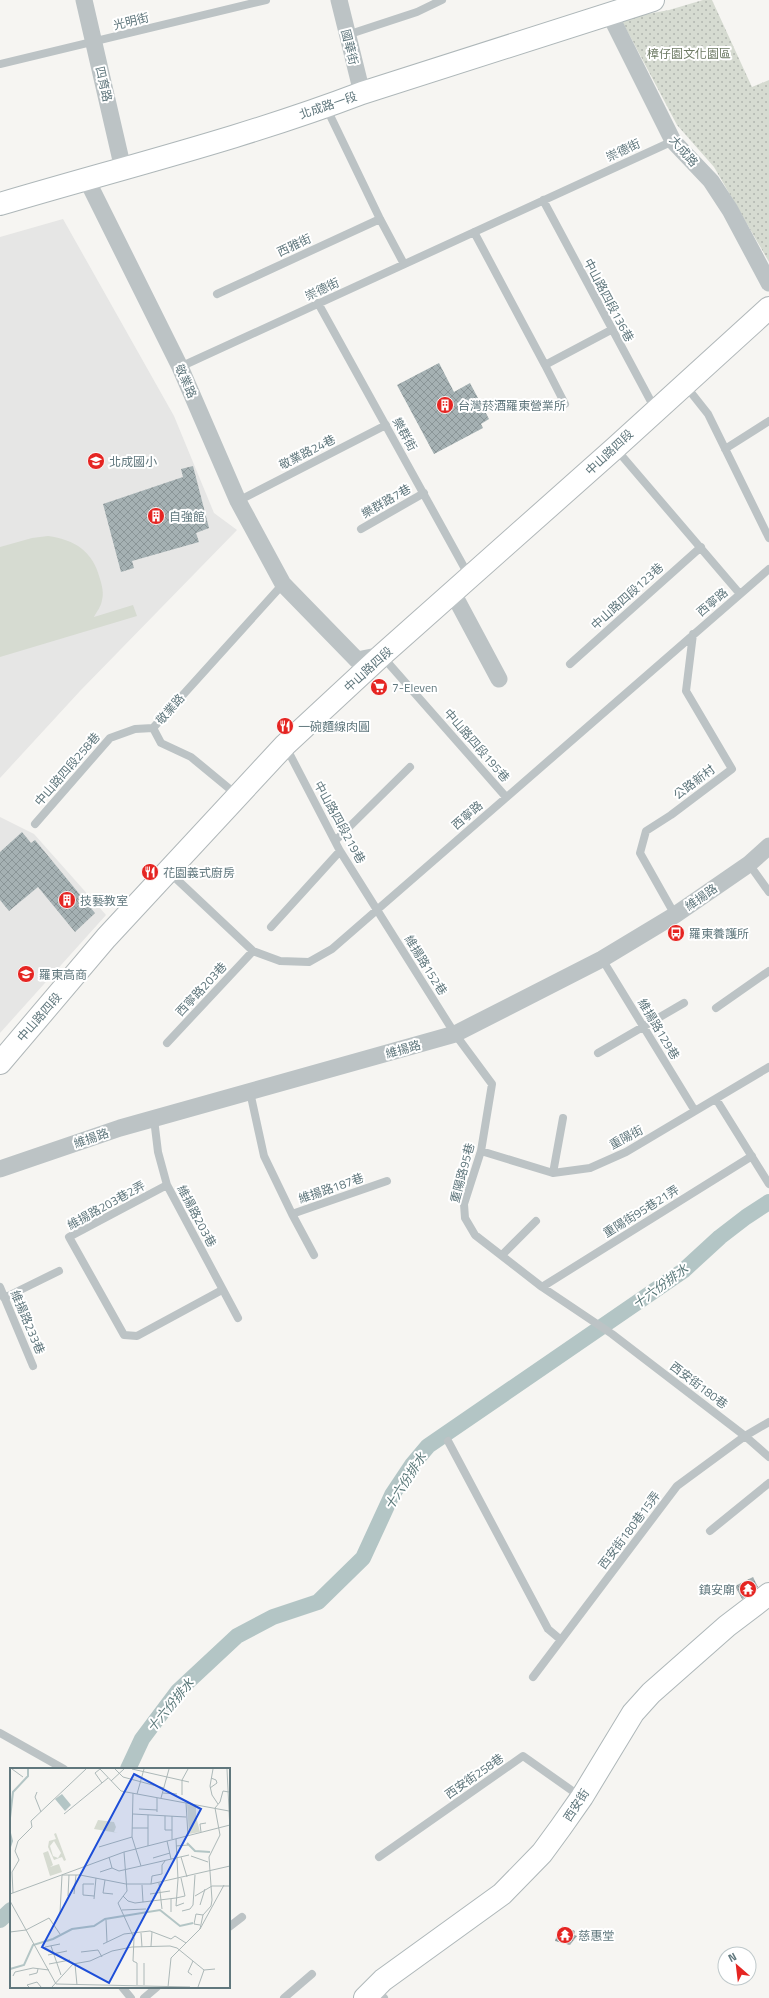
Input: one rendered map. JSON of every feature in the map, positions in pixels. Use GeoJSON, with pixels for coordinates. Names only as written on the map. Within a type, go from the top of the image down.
{"type":"FeatureCollection","features":[{"type":"Feature","properties":{"kind":"street","name":"四育路"},"geometry":{"type":"LineString","coordinates":[[84,0],[123,169]]}},
{"type":"Feature","properties":{"kind":"street","name":"國華街"},"geometry":{"type":"LineString","coordinates":[[339,0],[362,93]]}},
{"type":"Feature","properties":{"kind":"street","name":"北成路一段"},"geometry":{"type":"LineString","coordinates":[[0,204],[86,178],[123,169],[325,107],[362,93],[653,0]]}},
{"type":"Feature","properties":{"kind":"street","name":"大成路"},"geometry":{"type":"LineString","coordinates":[[609,14],[673,141],[711,181],[730,210],[769,283]]}},
{"type":"Feature","properties":{"kind":"street","name":"敬業路"},"geometry":{"type":"LineString","coordinates":[[86,178],[180,367],[238,501],[283,584],[358,660],[382,655]]}},
{"type":"Feature","properties":{"kind":"street","name":"中山路四段"},"geometry":{"type":"LineString","coordinates":[[0,1062],[106,938],[169,872],[285,745],[382,655],[615,448],[655,410],[769,308]]}},
{"type":"Feature","properties":{"kind":"street"},"geometry":{"type":"LineString","coordinates":[[453,593],[499,679]]}},
{"type":"Feature","properties":{"kind":"street","name":"維揚路"},"geometry":{"type":"LineString","coordinates":[[0,1169],[120,1128],[455,1034],[602,959],[675,915],[749,864],[769,846]]}},
{"type":"Feature","properties":{"kind":"street","name":"西安街"},"geometry":{"type":"LineString","coordinates":[[375,1995],[502,1894],[542,1853],[582,1797],[633,1713],[651,1693],[726,1626],[769,1594]]}},
{"type":"Feature","properties":{"kind":"lane","name":"光明街"},"geometry":{"type":"LineString","coordinates":[[0,64],[94,43],[266,0]]}},
{"type":"Feature","properties":{"kind":"lane"},"geometry":{"type":"LineString","coordinates":[[348,35],[417,12],[442,0]]}},
{"type":"Feature","properties":{"kind":"lane"},"geometry":{"type":"LineString","coordinates":[[325,107],[380,219],[404,264]]}},
{"type":"Feature","properties":{"kind":"lane","name":"崇德街"},"geometry":{"type":"LineString","coordinates":[[180,367],[673,141]]}},
{"type":"Feature","properties":{"kind":"lane","name":"中山路四段136巷"},"geometry":{"type":"LineString","coordinates":[[543,200],[655,410]]}},
{"type":"Feature","properties":{"kind":"lane","name":"西雅街"},"geometry":{"type":"LineString","coordinates":[[217,294],[380,219]]}},
{"type":"Feature","properties":{"kind":"lane"},"geometry":{"type":"LineString","coordinates":[[474,232],[565,404]]}},
{"type":"Feature","properties":{"kind":"lane","name":"樂群街"},"geometry":{"type":"LineString","coordinates":[[318,303],[470,577]]}},
{"type":"Feature","properties":{"kind":"lane"},"geometry":{"type":"LineString","coordinates":[[545,365],[612,330]]}},
{"type":"Feature","properties":{"kind":"lane"},"geometry":{"type":"LineString","coordinates":[[684,384],[708,414],[769,538]]}},
{"type":"Feature","properties":{"kind":"lane"},"geometry":{"type":"LineString","coordinates":[[725,449],[769,421]]}},
{"type":"Feature","properties":{"kind":"lane","name":"敬業路24巷"},"geometry":{"type":"LineString","coordinates":[[238,501],[386,425]]}},
{"type":"Feature","properties":{"kind":"lane"},"geometry":{"type":"LineString","coordinates":[[615,448],[701,546],[740,594]]}},
{"type":"Feature","properties":{"kind":"lane","name":"樂群路7巷"},"geometry":{"type":"LineString","coordinates":[[361,529],[424,493]]}},
{"type":"Feature","properties":{"kind":"lane","name":"中山路四段123巷"},"geometry":{"type":"LineString","coordinates":[[570,664],[701,546]]}},
{"type":"Feature","properties":{"kind":"lane","name":"西寧路"},"geometry":{"type":"LineString","coordinates":[[169,872],[253,952],[280,960],[309,962],[332,949],[376,909],[769,569]]}},
{"type":"Feature","properties":{"kind":"lane","name":"敬業路"},"geometry":{"type":"LineString","coordinates":[[153,728],[283,584]]}},
{"type":"Feature","properties":{"kind":"lane","name":"公路新村"},"geometry":{"type":"LineString","coordinates":[[675,915],[640,854],[646,831],[671,815],[732,769],[686,691],[693,634]]}},
{"type":"Feature","properties":{"kind":"lane","name":"中山路四段195巷"},"geometry":{"type":"LineString","coordinates":[[382,655],[506,797]]}},
{"type":"Feature","properties":{"kind":"lane"},"geometry":{"type":"LineString","coordinates":[[153,728],[161,743],[191,757],[238,796]]}},
{"type":"Feature","properties":{"kind":"lane","name":"中山路四段258巷"},"geometry":{"type":"LineString","coordinates":[[35,824],[110,738],[135,729],[153,728]]}},
{"type":"Feature","properties":{"kind":"lane","name":"中山路四段219巷"},"geometry":{"type":"LineString","coordinates":[[285,745],[340,851],[376,909]]}},
{"type":"Feature","properties":{"kind":"lane"},"geometry":{"type":"LineString","coordinates":[[335,841],[410,767]]}},
{"type":"Feature","properties":{"kind":"lane"},"geometry":{"type":"LineString","coordinates":[[271,927],[340,851]]}},
{"type":"Feature","properties":{"kind":"lane"},"geometry":{"type":"LineString","coordinates":[[749,864],[769,892]]}},
{"type":"Feature","properties":{"kind":"lane","name":"維揚路152巷"},"geometry":{"type":"LineString","coordinates":[[376,909],[455,1034]]}},
{"type":"Feature","properties":{"kind":"lane","name":"西寧路203巷"},"geometry":{"type":"LineString","coordinates":[[167,1043],[253,952]]}},
{"type":"Feature","properties":{"kind":"lane","name":"維揚路129巷"},"geometry":{"type":"LineString","coordinates":[[602,959],[695,1111]]}},
{"type":"Feature","properties":{"kind":"lane"},"geometry":{"type":"LineString","coordinates":[[716,1008],[769,971]]}},
{"type":"Feature","properties":{"kind":"lane"},"geometry":{"type":"LineString","coordinates":[[598,1054],[684,1003]]}},
{"type":"Feature","properties":{"kind":"lane","name":"重陽路95巷"},"geometry":{"type":"LineString","coordinates":[[455,1034],[492,1084],[481,1151],[464,1204],[465,1218],[476,1235],[542,1286],[591,1318]]}},
{"type":"Feature","properties":{"kind":"lane","name":"重陽街"},"geometry":{"type":"LineString","coordinates":[[481,1151],[553,1173],[590,1168],[626,1152],[769,1067]]}},
{"type":"Feature","properties":{"kind":"lane","name":"維揚路187巷"},"geometry":{"type":"LineString","coordinates":[[250,1092],[264,1156],[292,1214],[387,1181]]}},
{"type":"Feature","properties":{"kind":"lane"},"geometry":{"type":"LineString","coordinates":[[716,1099],[769,1184]]}},
{"type":"Feature","properties":{"kind":"lane"},"geometry":{"type":"LineString","coordinates":[[553,1173],[563,1118]]}},
{"type":"Feature","properties":{"kind":"lane","name":"維揚路203巷"},"geometry":{"type":"LineString","coordinates":[[154,1119],[158,1152],[167,1185],[238,1318]]}},
{"type":"Feature","properties":{"kind":"lane","name":"重陽街95巷21弄"},"geometry":{"type":"LineString","coordinates":[[542,1286],[752,1156]]}},
{"type":"Feature","properties":{"kind":"lane","name":"維揚路203巷2弄"},"geometry":{"type":"LineString","coordinates":[[167,1185],[69,1237],[124,1335],[137,1336],[222,1290]]}},
{"type":"Feature","properties":{"kind":"lane"},"geometry":{"type":"LineString","coordinates":[[292,1214],[314,1255]]}},
{"type":"Feature","properties":{"kind":"lane"},"geometry":{"type":"LineString","coordinates":[[502,1255],[536,1221]]}},
{"type":"Feature","properties":{"kind":"lane"},"geometry":{"type":"LineString","coordinates":[[4,1298],[59,1271]]}},
{"type":"Feature","properties":{"kind":"lane","name":"維揚路233巷"},"geometry":{"type":"LineString","coordinates":[[0,1287],[33,1366]]}},
{"type":"Feature","properties":{"kind":"lane","name":"西安街180巷"},"geometry":{"type":"LineString","coordinates":[[591,1318],[745,1436],[769,1457]]}},
{"type":"Feature","properties":{"kind":"lane","name":"西安街180巷15弄"},"geometry":{"type":"LineString","coordinates":[[533,1677],[677,1486],[745,1436],[769,1422]]}},
{"type":"Feature","properties":{"kind":"lane"},"geometry":{"type":"LineString","coordinates":[[448,1441],[548,1630],[560,1640]]}},
{"type":"Feature","properties":{"kind":"lane"},"geometry":{"type":"LineString","coordinates":[[710,1531],[769,1483]]}},
{"type":"Feature","properties":{"kind":"lane"},"geometry":{"type":"LineString","coordinates":[[0,1733],[62,1768]]}},
{"type":"Feature","properties":{"kind":"lane","name":"西安街258巷"},"geometry":{"type":"LineString","coordinates":[[379,1856],[523,1756],[582,1797]]}},
{"type":"Feature","properties":{"kind":"lane"},"geometry":{"type":"LineString","coordinates":[[230,1926],[242,1917]]}},
{"type":"Feature","properties":{"kind":"lane"},"geometry":{"type":"LineString","coordinates":[[284,1998],[312,1974]]}},
{"type":"Feature","properties":{"kind":"lane"},"geometry":{"type":"LineString","coordinates":[[123,1988],[132,1998]]}},
{"type":"Feature","properties":{"kind":"lane"},"geometry":{"type":"LineString","coordinates":[[144,1998],[156,1988]]}},
{"type":"Feature","properties":{"kind":"shaded area","name":"北成國小"},"geometry":{"type":"Polygon","coordinates":[[[63,219],[174,416],[214,513],[237,530],[80,691],[0,778],[0,237],[63,219]]]}},
{"type":"Feature","properties":{"kind":"shaded area","name":"羅東高商"},"geometry":{"type":"Polygon","coordinates":[[[0,817],[34,834],[106,915],[0,1033],[0,817]]]}},
{"type":"Feature","properties":{"kind":"green space","name":"樟仔園文化園區"},"geometry":{"type":"Polygon","coordinates":[[[703,0],[712,0],[752,87],[769,80],[769,262],[714,167],[677,125],[621,19],[669,10],[703,0]]]}},
{"type":"Feature","properties":{"kind":"green space"},"geometry":{"type":"Polygon","coordinates":[[[48,536],[67,540],[82,548],[93,561],[97,569],[103,592],[101,605],[94,617],[133,605],[137,616],[0,657],[0,547],[32,538],[48,536]]]}},
{"type":"Feature","properties":{"kind":"building","name":"台灣菸酒羅東營業所"},"geometry":{"type":"Polygon","coordinates":[[[439,363],[454,392],[470,383],[489,419],[481,424],[483,428],[434,454],[397,385],[439,363]]]}},
{"type":"Feature","properties":{"kind":"building","name":"自強館"},"geometry":{"type":"Polygon","coordinates":[[[193,466],[209,528],[196,533],[199,542],[132,561],[134,568],[121,572],[103,504],[183,477],[181,469],[193,466]]]}},
{"type":"Feature","properties":{"kind":"building"},"geometry":{"type":"Polygon","coordinates":[[[22,832],[31,843],[35,840],[95,913],[75,932],[38,887],[9,911],[0,900],[0,852],[22,832]]]}},
{"type":"Feature","properties":{"kind":"building","name":"鎮安廟"},"geometry":{"type":"Polygon","coordinates":[[[753,1577],[758,1587],[742,1599],[735,1586],[753,1577]]]}},
{"type":"Feature","properties":{"kind":"building"},"geometry":{"type":"Polygon","coordinates":[[[562,1926],[575,1931],[574,1935],[577,1936],[570,1945],[555,1941],[559,1928],[562,1929],[562,1926]]]}},
{"type":"Feature","properties":{"kind":"waterway","name":"十六份排水"},"geometry":{"type":"LineString","coordinates":[[128,1768],[142,1739],[178,1691],[237,1636],[273,1617],[318,1602],[363,1558],[392,1495],[412,1465],[428,1446],[683,1271],[720,1237],[769,1202]]}},
{"type":"Feature","properties":{"kind":"waterway","name":"十六份排水"},"geometry":{"type":"LineString","coordinates":[[0,1920],[10,1911]]}},
{"type":"Feature","properties":{"kind":"place","name":"台灣菸酒羅東營業所"},"geometry":{"type":"Point","coordinates":[445,405]}},
{"type":"Feature","properties":{"kind":"place","name":"北成國小"},"geometry":{"type":"Point","coordinates":[96,461]}},
{"type":"Feature","properties":{"kind":"place","name":"自強館"},"geometry":{"type":"Point","coordinates":[156,516]}},
{"type":"Feature","properties":{"kind":"place","name":"7-Eleven"},"geometry":{"type":"Point","coordinates":[379,687]}},
{"type":"Feature","properties":{"kind":"place","name":"一碗麵線肉圓"},"geometry":{"type":"Point","coordinates":[285,726]}},
{"type":"Feature","properties":{"kind":"place","name":"花園義式廚房"},"geometry":{"type":"Point","coordinates":[150,872]}},
{"type":"Feature","properties":{"kind":"place","name":"技藝教室"},"geometry":{"type":"Point","coordinates":[67,900]}},
{"type":"Feature","properties":{"kind":"place","name":"羅東養護所"},"geometry":{"type":"Point","coordinates":[676,933]}},
{"type":"Feature","properties":{"kind":"place","name":"羅東高商"},"geometry":{"type":"Point","coordinates":[26,974]}},
{"type":"Feature","properties":{"kind":"place","name":"鎮安廟"},"geometry":{"type":"Point","coordinates":[748,1589]}},
{"type":"Feature","properties":{"kind":"place","name":"慈惠堂"},"geometry":{"type":"Point","coordinates":[565,1935]}}]}
